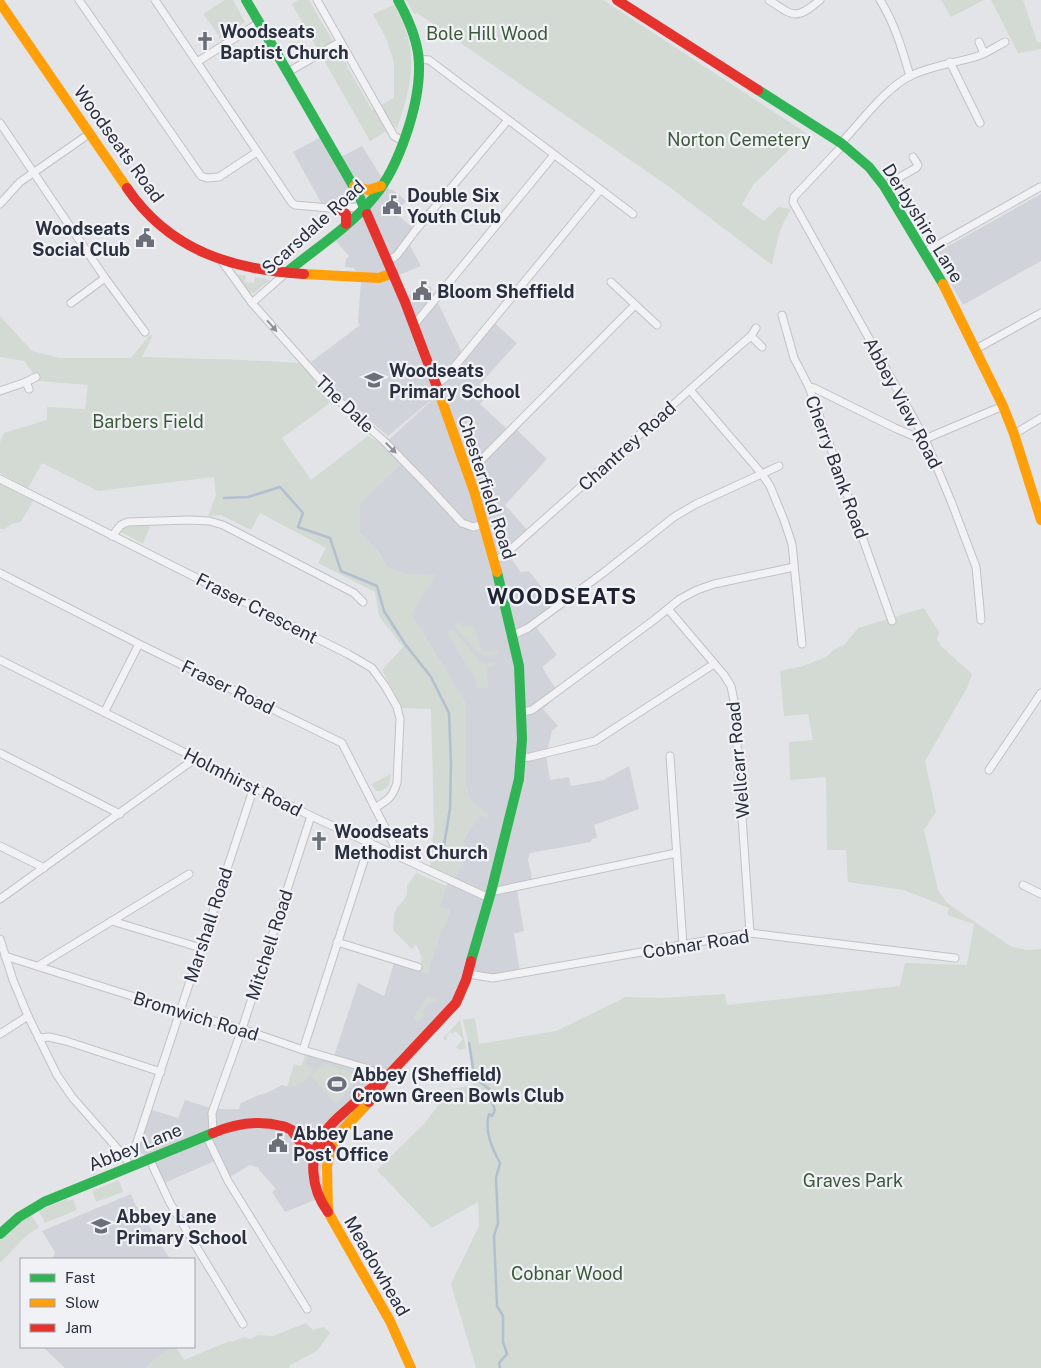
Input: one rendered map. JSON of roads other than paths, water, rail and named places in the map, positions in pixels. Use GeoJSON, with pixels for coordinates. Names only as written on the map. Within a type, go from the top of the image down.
{"type":"FeatureCollection","features":[{"type":"Feature","properties":{"kind":"main road","name":"Chesterfield Road"},"geometry":{"type":"LineString","coordinates":[[246,0],[354,186],[393,273],[436,385],[484,524],[513,635],[519,666],[522,712],[521,758],[517,788],[468,974],[456,1003],[384,1080],[376,1094],[338,1135],[331,1148]]}},
{"type":"Feature","properties":{"kind":"main road","name":"Scarsdale Road"},"geometry":{"type":"LineString","coordinates":[[287,272],[346,224],[364,206],[382,186],[393,166],[402,141],[416,88],[418,59],[412,31],[398,0]]}},
{"type":"Feature","properties":{"kind":"main road","name":"Derbyshire Lane"},"geometry":{"type":"LineString","coordinates":[[616,0],[842,144],[869,167],[884,186],[925,252],[948,292],[976,349],[1014,434],[1041,520]]}},
{"type":"Feature","properties":{"kind":"main road","name":"Woodseats Road"},"geometry":{"type":"LineString","coordinates":[[2,9],[133,197],[153,219],[188,245],[221,260],[250,268],[370,278],[379,278],[393,273]]}},
{"type":"Feature","properties":{"kind":"main road"},"geometry":{"type":"LineString","coordinates":[[354,186],[368,190],[382,186]]}},
{"type":"Feature","properties":{"kind":"main road"},"geometry":{"type":"LineString","coordinates":[[340,209],[346,214],[346,224]]}},
{"type":"Feature","properties":{"kind":"main road","name":"Chesterfield Road"},"geometry":{"type":"LineString","coordinates":[[321,1138],[327,1129],[370,1088],[384,1080]]}},
{"type":"Feature","properties":{"kind":"main road","name":"Abbey Lane"},"geometry":{"type":"LineString","coordinates":[[1,1232],[19,1217],[44,1202],[231,1126],[257,1124],[281,1126],[292,1131],[312,1134],[321,1138]]}},
{"type":"Feature","properties":{"kind":"main road"},"geometry":{"type":"LineString","coordinates":[[292,1131],[298,1141],[316,1153],[331,1148],[321,1138],[316,1153],[314,1167],[316,1188],[320,1201],[328,1212]]}},
{"type":"Feature","properties":{"kind":"main road","name":"Meadowhead"},"geometry":{"type":"LineString","coordinates":[[331,1148],[326,1170],[328,1212],[390,1321],[411,1368]]}},
{"type":"Feature","properties":{"kind":"street"},"geometry":{"type":"LineString","coordinates":[[79,0],[201,176],[219,178],[257,152]]}},
{"type":"Feature","properties":{"kind":"street"},"geometry":{"type":"LineString","coordinates":[[155,0],[292,203],[340,209],[364,206]]}},
{"type":"Feature","properties":{"kind":"street"},"geometry":{"type":"LineString","coordinates":[[317,0],[394,136],[402,141]]}},
{"type":"Feature","properties":{"kind":"street"},"geometry":{"type":"LineString","coordinates":[[769,0],[788,13],[795,14],[804,13],[820,0]]}},
{"type":"Feature","properties":{"kind":"street"},"geometry":{"type":"LineString","coordinates":[[880,0],[899,37],[910,76]]}},
{"type":"Feature","properties":{"kind":"street"},"geometry":{"type":"LineString","coordinates":[[197,62],[260,22]]}},
{"type":"Feature","properties":{"kind":"street"},"geometry":{"type":"LineString","coordinates":[[288,72],[340,42]]}},
{"type":"Feature","properties":{"kind":"street"},"geometry":{"type":"LineString","coordinates":[[979,42],[984,53]]}},
{"type":"Feature","properties":{"kind":"street"},"geometry":{"type":"LineString","coordinates":[[842,144],[876,106],[894,88],[910,76],[927,68],[979,56],[1005,42]]}},
{"type":"Feature","properties":{"kind":"street"},"geometry":{"type":"LineString","coordinates":[[418,59],[429,60],[436,65],[633,214]]}},
{"type":"Feature","properties":{"kind":"street"},"geometry":{"type":"LineString","coordinates":[[950,62],[980,124]]}},
{"type":"Feature","properties":{"kind":"street"},"geometry":{"type":"LineString","coordinates":[[388,262],[397,255],[508,120]]}},
{"type":"Feature","properties":{"kind":"street"},"geometry":{"type":"LineString","coordinates":[[0,123],[105,278],[145,332]]}},
{"type":"Feature","properties":{"kind":"street"},"geometry":{"type":"LineString","coordinates":[[0,204],[20,182],[89,134]]}},
{"type":"Feature","properties":{"kind":"street","name":"Abbey View Road"},"geometry":{"type":"LineString","coordinates":[[842,144],[794,198],[793,202],[926,439],[976,567],[981,620]]}},
{"type":"Feature","properties":{"kind":"street"},"geometry":{"type":"LineString","coordinates":[[414,325],[554,155]]}},
{"type":"Feature","properties":{"kind":"street"},"geometry":{"type":"LineString","coordinates":[[884,186],[916,168],[918,165],[913,157]]}},
{"type":"Feature","properties":{"kind":"street"},"geometry":{"type":"LineString","coordinates":[[925,252],[1040,187]]}},
{"type":"Feature","properties":{"kind":"street"},"geometry":{"type":"LineString","coordinates":[[436,385],[446,377],[600,190]]}},
{"type":"Feature","properties":{"kind":"street","name":"The Dale"},"geometry":{"type":"LineString","coordinates":[[221,260],[252,303],[338,400],[384,441],[462,523],[473,527],[484,524]]}},
{"type":"Feature","properties":{"kind":"street","name":"Scarsdale Road"},"geometry":{"type":"LineString","coordinates":[[252,303],[287,272]]}},
{"type":"Feature","properties":{"kind":"street"},"geometry":{"type":"LineString","coordinates":[[72,303],[105,278]]}},
{"type":"Feature","properties":{"kind":"street"},"geometry":{"type":"LineString","coordinates":[[611,282],[657,326]]}},
{"type":"Feature","properties":{"kind":"street"},"geometry":{"type":"LineString","coordinates":[[466,470],[478,463],[635,304]]}},
{"type":"Feature","properties":{"kind":"street"},"geometry":{"type":"LineString","coordinates":[[976,349],[1041,313]]}},
{"type":"Feature","properties":{"kind":"street","name":"Cherry Bank Road"},"geometry":{"type":"LineString","coordinates":[[782,315],[794,358],[809,387],[892,621]]}},
{"type":"Feature","properties":{"kind":"street","name":"Chantrey Road"},"geometry":{"type":"LineString","coordinates":[[494,560],[502,557],[750,336],[756,328]]}},
{"type":"Feature","properties":{"kind":"street"},"geometry":{"type":"LineString","coordinates":[[750,336],[762,346]]}},
{"type":"Feature","properties":{"kind":"street"},"geometry":{"type":"LineString","coordinates":[[0,391],[27,386],[36,377]]}},
{"type":"Feature","properties":{"kind":"street"},"geometry":{"type":"LineString","coordinates":[[809,387],[895,428],[926,439],[1003,406]]}},
{"type":"Feature","properties":{"kind":"street"},"geometry":{"type":"LineString","coordinates":[[690,390],[762,474],[770,486],[792,544],[802,644]]}},
{"type":"Feature","properties":{"kind":"street"},"geometry":{"type":"LineString","coordinates":[[1014,434],[1041,418]]}},
{"type":"Feature","properties":{"kind":"street"},"geometry":{"type":"LineString","coordinates":[[513,635],[528,628],[603,573],[674,517],[696,504],[779,466]]}},
{"type":"Feature","properties":{"kind":"street","name":"Fraser Crescent"},"geometry":{"type":"LineString","coordinates":[[0,479],[348,654],[372,668],[391,695],[400,719],[397,783],[390,800],[375,808]]}},
{"type":"Feature","properties":{"kind":"street"},"geometry":{"type":"LineString","coordinates":[[112,536],[121,525],[128,522],[209,521],[224,525],[328,579],[354,593],[364,602]]}},
{"type":"Feature","properties":{"kind":"street"},"geometry":{"type":"LineString","coordinates":[[522,712],[532,710],[680,599],[714,584],[794,567]]}},
{"type":"Feature","properties":{"kind":"street","name":"Fraser Road"},"geometry":{"type":"LineString","coordinates":[[0,573],[139,644],[342,743],[400,857]]}},
{"type":"Feature","properties":{"kind":"street","name":"Wellcarr Road"},"geometry":{"type":"LineString","coordinates":[[668,609],[731,686],[734,701],[750,933]]}},
{"type":"Feature","properties":{"kind":"street"},"geometry":{"type":"LineString","coordinates":[[105,711],[139,644]]}},
{"type":"Feature","properties":{"kind":"street","name":"Holmhirst Road"},"geometry":{"type":"LineString","coordinates":[[0,660],[311,816],[400,857],[490,895]]}},
{"type":"Feature","properties":{"kind":"street"},"geometry":{"type":"LineString","coordinates":[[521,758],[595,741],[714,664]]}},
{"type":"Feature","properties":{"kind":"street"},"geometry":{"type":"LineString","coordinates":[[989,770],[1041,693]]}},
{"type":"Feature","properties":{"kind":"street"},"geometry":{"type":"LineString","coordinates":[[0,753],[120,814]]}},
{"type":"Feature","properties":{"kind":"street"},"geometry":{"type":"LineString","coordinates":[[670,756],[683,945]]}},
{"type":"Feature","properties":{"kind":"street"},"geometry":{"type":"LineString","coordinates":[[0,900],[196,758]]}},
{"type":"Feature","properties":{"kind":"street","name":"Marshall Road"},"geometry":{"type":"LineString","coordinates":[[135,1148],[254,787]]}},
{"type":"Feature","properties":{"kind":"street","name":"Mitchell Road"},"geometry":{"type":"LineString","coordinates":[[306,1309],[228,1181],[210,1133],[212,1114],[242,1029],[311,816]]}},
{"type":"Feature","properties":{"kind":"street"},"geometry":{"type":"LineString","coordinates":[[303,1050],[370,842]]}},
{"type":"Feature","properties":{"kind":"street"},"geometry":{"type":"LineString","coordinates":[[0,846],[44,868]]}},
{"type":"Feature","properties":{"kind":"street"},"geometry":{"type":"LineString","coordinates":[[490,895],[676,853]]}},
{"type":"Feature","properties":{"kind":"street"},"geometry":{"type":"LineString","coordinates":[[38,966],[188,874]]}},
{"type":"Feature","properties":{"kind":"street"},"geometry":{"type":"LineString","coordinates":[[1023,885],[1041,894]]}},
{"type":"Feature","properties":{"kind":"street"},"geometry":{"type":"LineString","coordinates":[[112,921],[201,948]]}},
{"type":"Feature","properties":{"kind":"street","name":"Cobnar Road"},"geometry":{"type":"LineString","coordinates":[[468,974],[493,978],[750,933],[955,958]]}},
{"type":"Feature","properties":{"kind":"street"},"geometry":{"type":"LineString","coordinates":[[0,939],[28,1016],[58,1075],[72,1097],[124,1156],[130,1166]]}},
{"type":"Feature","properties":{"kind":"street"},"geometry":{"type":"LineString","coordinates":[[337,942],[415,964]]}},
{"type":"Feature","properties":{"kind":"street","name":"Bromwich Road"},"geometry":{"type":"LineString","coordinates":[[5,956],[368,1069],[384,1080]]}},
{"type":"Feature","properties":{"kind":"street"},"geometry":{"type":"LineString","coordinates":[[0,1034],[28,1016]]}},
{"type":"Feature","properties":{"kind":"street"},"geometry":{"type":"LineString","coordinates":[[39,1038],[49,1037],[66,1041],[161,1072]]}},
{"type":"Feature","properties":{"kind":"street"},"geometry":{"type":"LineString","coordinates":[[149,1158],[170,1203],[243,1324]]}},
{"type":"Feature","properties":{"kind":"waterway"},"geometry":{"type":"LineString","coordinates":[[224,498],[248,497],[280,487],[303,513],[298,527],[330,538],[341,571],[377,586],[384,611],[405,644],[431,677],[449,713],[450,809],[442,857]]}},
{"type":"Feature","properties":{"kind":"waterway"},"geometry":{"type":"LineString","coordinates":[[469,1043],[474,1074]]}},
{"type":"Feature","properties":{"kind":"waterway"},"geometry":{"type":"LineString","coordinates":[[479,1081],[489,1089],[490,1100],[494,1108],[492,1116],[489,1114],[487,1127],[500,1163],[496,1178],[498,1223],[494,1236],[497,1306],[503,1316],[503,1342],[507,1354],[499,1363],[500,1368]]}},
{"type":"Feature","properties":{"kind":"place","name":"Woodseats Baptist Church"},"geometry":{"type":"Point","coordinates":[205,41]}},
{"type":"Feature","properties":{"kind":"place","name":"Double Six Youth Club"},"geometry":{"type":"Point","coordinates":[392,205]}},
{"type":"Feature","properties":{"kind":"place","name":"Woodseats Social Club"},"geometry":{"type":"Point","coordinates":[145,238]}},
{"type":"Feature","properties":{"kind":"place","name":"Bloom Sheffield"},"geometry":{"type":"Point","coordinates":[422,291]}},
{"type":"Feature","properties":{"kind":"place","name":"Woodseats Primary School"},"geometry":{"type":"Point","coordinates":[374,380]}},
{"type":"Feature","properties":{"kind":"place","name":"Woodseats Methodist Church"},"geometry":{"type":"Point","coordinates":[319,841]}},
{"type":"Feature","properties":{"kind":"place","name":"Abbey (Sheffield) Crown Green Bowls Club"},"geometry":{"type":"Point","coordinates":[337,1084]}},
{"type":"Feature","properties":{"kind":"place","name":"Abbey Lane Post Office"},"geometry":{"type":"Point","coordinates":[278,1143]}},
{"type":"Feature","properties":{"kind":"place","name":"Abbey Lane Primary School"},"geometry":{"type":"Point","coordinates":[101,1226]}},
{"type":"Feature","properties":{"kind":"district","name":"WOODSEATS"},"geometry":{"type":"Point","coordinates":[562,596]}},
{"type":"Feature","properties":{"kind":"park label","name":"Bole Hill Wood"},"geometry":{"type":"Point","coordinates":[487,33]}},
{"type":"Feature","properties":{"kind":"park label","name":"Norton Cemetery"},"geometry":{"type":"Point","coordinates":[739,139]}},
{"type":"Feature","properties":{"kind":"park label","name":"Barbers Field"},"geometry":{"type":"Point","coordinates":[148,421]}},
{"type":"Feature","properties":{"kind":"park label","name":"Graves Park"},"geometry":{"type":"Point","coordinates":[853,1180]}},
{"type":"Feature","properties":{"kind":"park label","name":"Cobnar Wood"},"geometry":{"type":"Point","coordinates":[567,1273]}}]}
